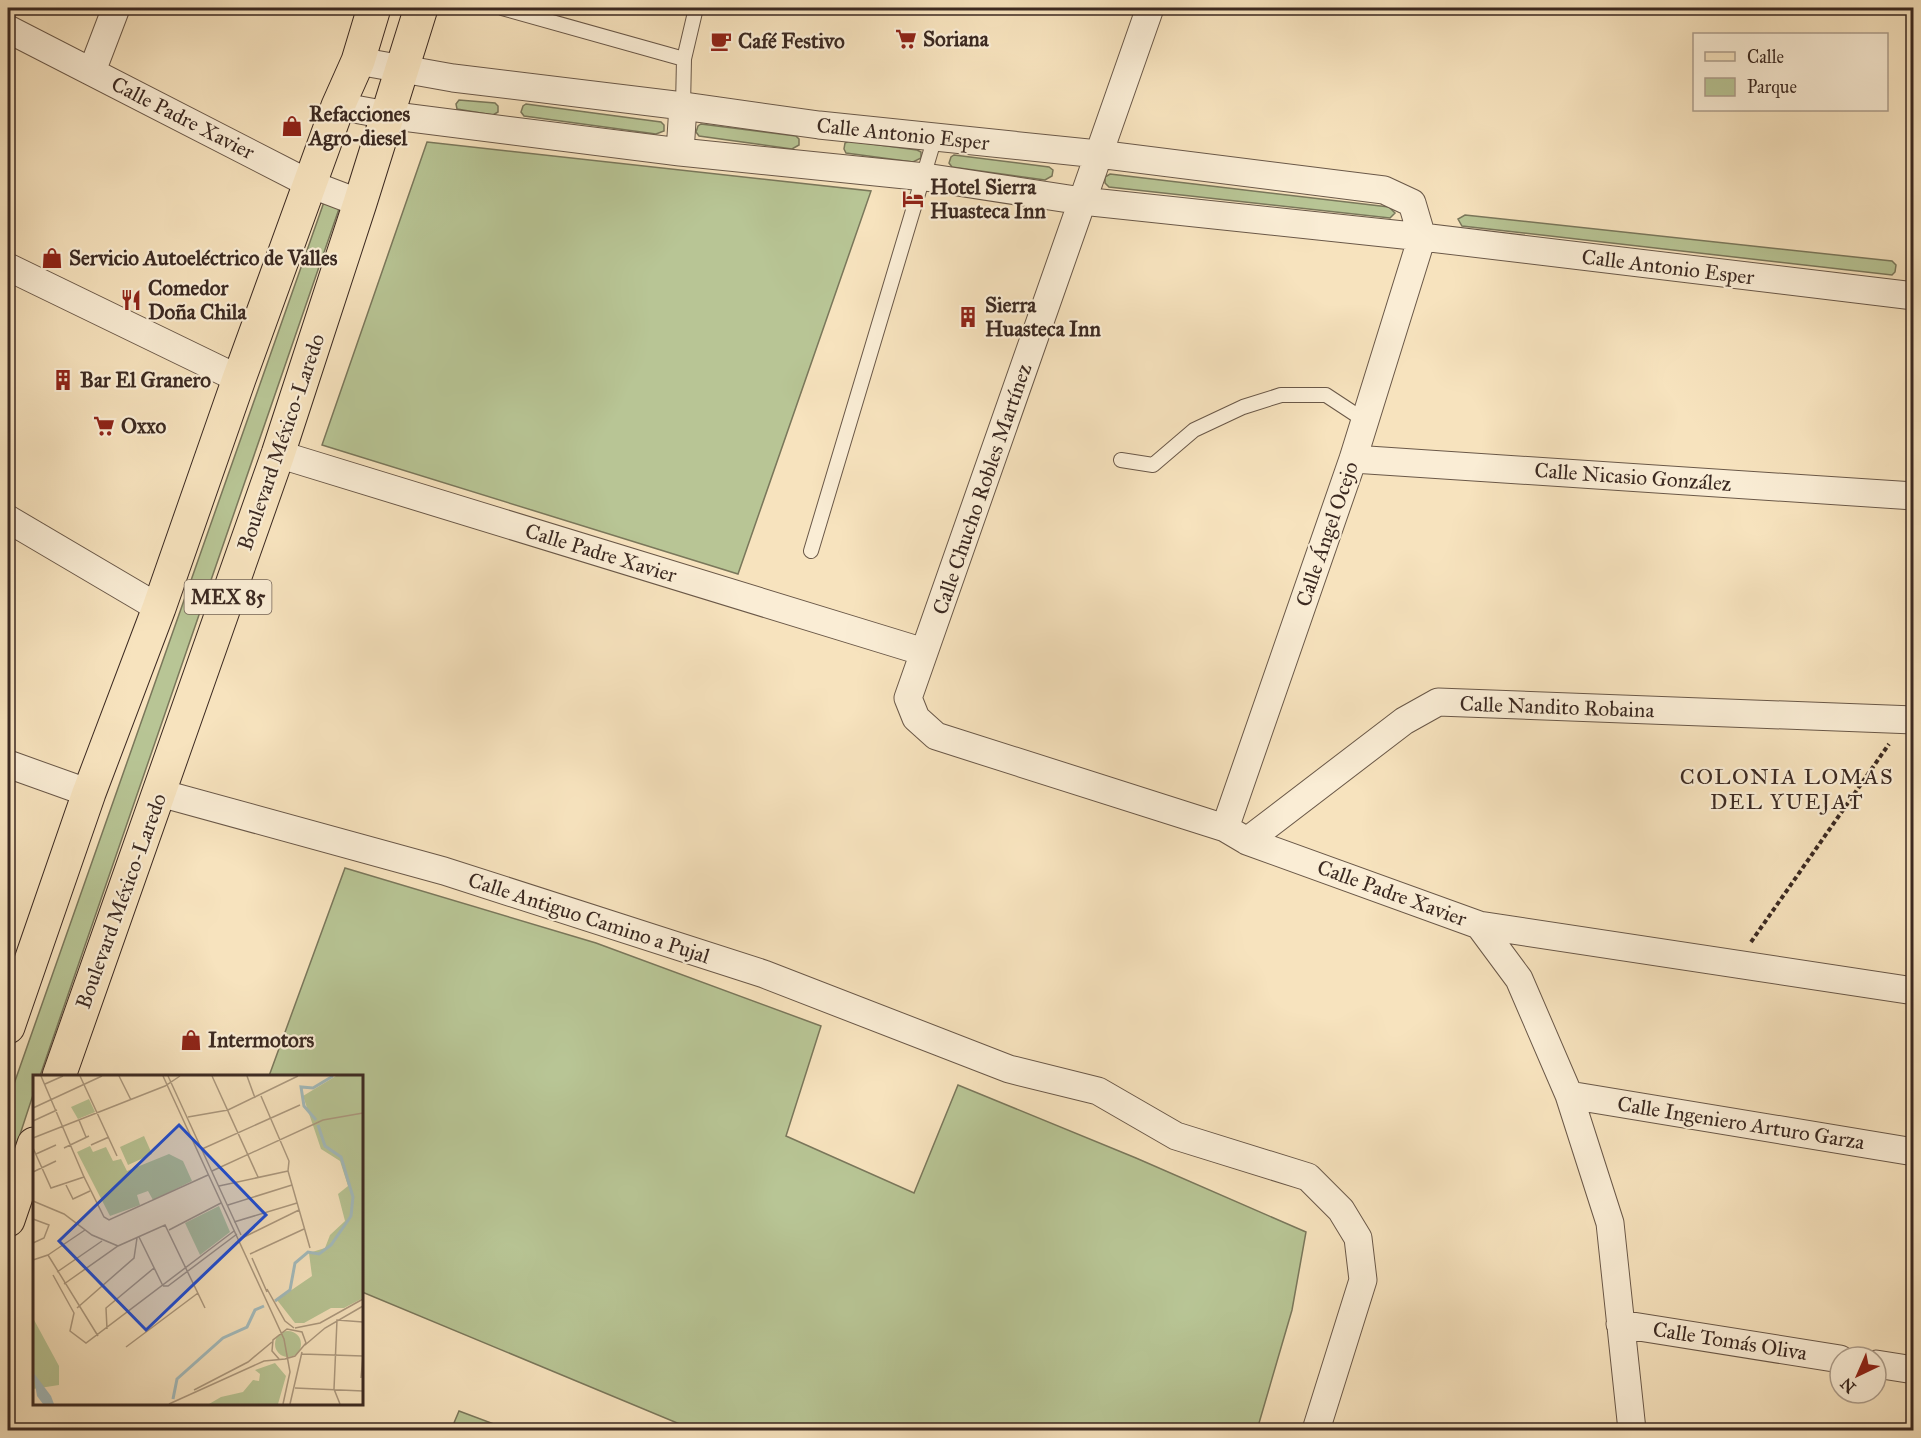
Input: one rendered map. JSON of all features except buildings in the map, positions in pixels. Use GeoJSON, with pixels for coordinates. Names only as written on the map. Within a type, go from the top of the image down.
{"type":"FeatureCollection","features":[{"type":"Feature","properties":{"kind":"main road","name":"MEX 85"},"geometry":{"type":"LineString","coordinates":[[8,1027],[89,793],[159,608],[310,184],[358,61],[374,8]]}},
{"type":"Feature","properties":{"kind":"main road","name":"Boulevard México-Laredo"},"geometry":{"type":"LineString","coordinates":[[60,1075],[278,454],[421,8]]}},
{"type":"Feature","properties":{"kind":"main road"},"geometry":{"type":"LineString","coordinates":[[8,1220],[33,1147]]}},
{"type":"Feature","properties":{"kind":"street"},"geometry":{"type":"LineString","coordinates":[[92,71],[116,8]]}},
{"type":"Feature","properties":{"kind":"street","name":"Calle Chucho Robles Martínez"},"geometry":{"type":"LineString","coordinates":[[908,698],[1150,8]]}},
{"type":"Feature","properties":{"kind":"street","name":"Calle Padre Xavier"},"geometry":{"type":"LineString","coordinates":[[8,29],[310,184],[360,203]]}},
{"type":"Feature","properties":{"kind":"street","name":"Calle Antonio Esper"},"geometry":{"type":"LineString","coordinates":[[358,61],[453,78],[819,125],[1098,154],[1384,190],[1412,203],[1422,237]]}},
{"type":"Feature","properties":{"kind":"street","name":"Calle Antonio Esper"},"geometry":{"type":"LineString","coordinates":[[339,106],[387,115],[680,153],[925,177],[1082,201],[1422,237],[1914,296]]}},
{"type":"Feature","properties":{"kind":"street"},"geometry":{"type":"LineString","coordinates":[[680,153],[683,106]]}},
{"type":"Feature","properties":{"kind":"street"},"geometry":{"type":"LineString","coordinates":[[813,165],[819,125]]}},
{"type":"Feature","properties":{"kind":"street","name":"Calle Ángel Ocejo"},"geometry":{"type":"LineString","coordinates":[[1236,834],[1422,237]]}},
{"type":"Feature","properties":{"kind":"street"},"geometry":{"type":"LineString","coordinates":[[8,267],[239,379]]}},
{"type":"Feature","properties":{"kind":"street","name":"Calle Padre Xavier"},"geometry":{"type":"LineString","coordinates":[[278,454],[924,652]]}},
{"type":"Feature","properties":{"kind":"street","name":"Calle Nicasio González"},"geometry":{"type":"LineString","coordinates":[[1353,459],[1914,496]]}},
{"type":"Feature","properties":{"kind":"street"},"geometry":{"type":"LineString","coordinates":[[8,519],[159,608]]}},
{"type":"Feature","properties":{"kind":"street","name":"Calle Padre Xavier"},"geometry":{"type":"LineString","coordinates":[[908,698],[916,718],[936,736],[1236,834],[1479,925],[1914,991]]}},
{"type":"Feature","properties":{"kind":"street","name":"Calle Nandito Robaina"},"geometry":{"type":"LineString","coordinates":[[1236,834],[1404,721],[1438,702],[1910,720]]}},
{"type":"Feature","properties":{"kind":"street"},"geometry":{"type":"LineString","coordinates":[[8,764],[89,793]]}},
{"type":"Feature","properties":{"kind":"street","name":"Calle Antiguo Camino a Pujal"},"geometry":{"type":"LineString","coordinates":[[160,793],[444,871],[764,974],[1009,1069],[1098,1091],[1176,1136],[1308,1178],[1341,1210],[1358,1238],[1363,1280],[1316,1431]]}},
{"type":"Feature","properties":{"kind":"street"},"geometry":{"type":"LineString","coordinates":[[1479,925],[1519,979],[1569,1095],[1610,1223],[1632,1431]]}},
{"type":"Feature","properties":{"kind":"street","name":"Calle Ingeniero Arturo Garza"},"geometry":{"type":"LineString","coordinates":[[1569,1095],[1914,1152]]}},
{"type":"Feature","properties":{"kind":"street","name":"Calle Tomás Oliva"},"geometry":{"type":"LineString","coordinates":[[1620,1324],[1828,1357]]}},
{"type":"Feature","properties":{"kind":"street"},"geometry":{"type":"LineString","coordinates":[[1888,1366],[1914,1370]]}},
{"type":"Feature","properties":{"kind":"lane"},"geometry":{"type":"LineString","coordinates":[[502,8],[684,59]]}},
{"type":"Feature","properties":{"kind":"lane"},"geometry":{"type":"LineString","coordinates":[[683,106],[684,59],[696,8]]}},
{"type":"Feature","properties":{"kind":"lane"},"geometry":{"type":"LineString","coordinates":[[811,551],[936,137]]}},
{"type":"Feature","properties":{"kind":"lane"},"geometry":{"type":"LineString","coordinates":[[1121,460],[1153,465],[1194,430],[1243,407],[1281,395],[1326,395],[1364,420]]}},
{"type":"Feature","properties":{"kind":"path"},"geometry":{"type":"LineString","coordinates":[[1735,964],[1910,720]]}},
{"type":"Feature","properties":{"kind":"green space"},"geometry":{"type":"Polygon","coordinates":[[[459,100],[495,103],[498,106],[498,112],[493,115],[457,109],[456,104],[459,100]]]}},
{"type":"Feature","properties":{"kind":"green space"},"geometry":{"type":"Polygon","coordinates":[[[526,104],[661,122],[664,125],[664,131],[656,134],[524,116],[521,112],[526,104]]]}},
{"type":"Feature","properties":{"kind":"green space"},"geometry":{"type":"Polygon","coordinates":[[[701,124],[796,136],[799,139],[799,145],[792,149],[699,136],[696,132],[701,124]]]}},
{"type":"Feature","properties":{"kind":"green space"},"geometry":{"type":"Polygon","coordinates":[[[849,141],[917,150],[921,152],[921,158],[913,162],[846,153],[845,143],[849,141]]]}},
{"type":"Feature","properties":{"kind":"green space"},"geometry":{"type":"Polygon","coordinates":[[[427,142],[871,191],[738,574],[322,445],[427,142]]]}},
{"type":"Feature","properties":{"kind":"green space"},"geometry":{"type":"Polygon","coordinates":[[[954,155],[1049,167],[1053,170],[1052,176],[1045,180],[952,167],[949,163],[954,155]]]}},
{"type":"Feature","properties":{"kind":"green space"},"geometry":{"type":"Polygon","coordinates":[[[1110,174],[1389,207],[1395,213],[1390,218],[1109,187],[1105,183],[1105,177],[1110,174]]]}},
{"type":"Feature","properties":{"kind":"green space"},"geometry":{"type":"Polygon","coordinates":[[[324,202],[340,206],[40,1075],[33,1075],[33,1095],[8,1171],[8,1101],[324,202]]]}},
{"type":"Feature","properties":{"kind":"green space"},"geometry":{"type":"Polygon","coordinates":[[[1465,215],[1892,261],[1896,265],[1892,275],[1462,226],[1458,219],[1465,215]]]}},
{"type":"Feature","properties":{"kind":"green space"},"geometry":{"type":"Polygon","coordinates":[[[345,868],[596,943],[821,1026],[786,1136],[914,1193],[958,1085],[1136,1158],[1306,1232],[1292,1310],[1257,1430],[694,1430],[363,1292],[363,1075],[269,1075],[345,868]]]}},
{"type":"Feature","properties":{"kind":"green space"},"geometry":{"type":"Polygon","coordinates":[[[459,1411],[510,1430],[451,1430],[459,1411]]]}},
{"type":"Feature","properties":{"kind":"place","name":"Soriana"},"geometry":{"type":"Point","coordinates":[906,39]}},
{"type":"Feature","properties":{"kind":"place","name":"Café Festivo"},"geometry":{"type":"Point","coordinates":[721,41]}},
{"type":"Feature","properties":{"kind":"place","name":"Refacciones Agro-diesel"},"geometry":{"type":"Point","coordinates":[292,126]}},
{"type":"Feature","properties":{"kind":"place","name":"Hotel Sierra Huasteca Inn"},"geometry":{"type":"Point","coordinates":[913,199]}},
{"type":"Feature","properties":{"kind":"place","name":"Servicio Autoeléctrico de Valles"},"geometry":{"type":"Point","coordinates":[52,258]}},
{"type":"Feature","properties":{"kind":"place","name":"Comedor Doña Chila"},"geometry":{"type":"Point","coordinates":[131,300]}},
{"type":"Feature","properties":{"kind":"place","name":"Sierra Huasteca Inn"},"geometry":{"type":"Point","coordinates":[968,317]}},
{"type":"Feature","properties":{"kind":"place","name":"Bar El Granero"},"geometry":{"type":"Point","coordinates":[63,380]}},
{"type":"Feature","properties":{"kind":"place","name":"Oxxo"},"geometry":{"type":"Point","coordinates":[104,426]}},
{"type":"Feature","properties":{"kind":"place","name":"Intermotors"},"geometry":{"type":"Point","coordinates":[191,1040]}},
{"type":"Feature","properties":{"kind":"district","name":"COLONIA LOMAS DEL YUEJAT"},"geometry":{"type":"Point","coordinates":[1787,788]}}]}
